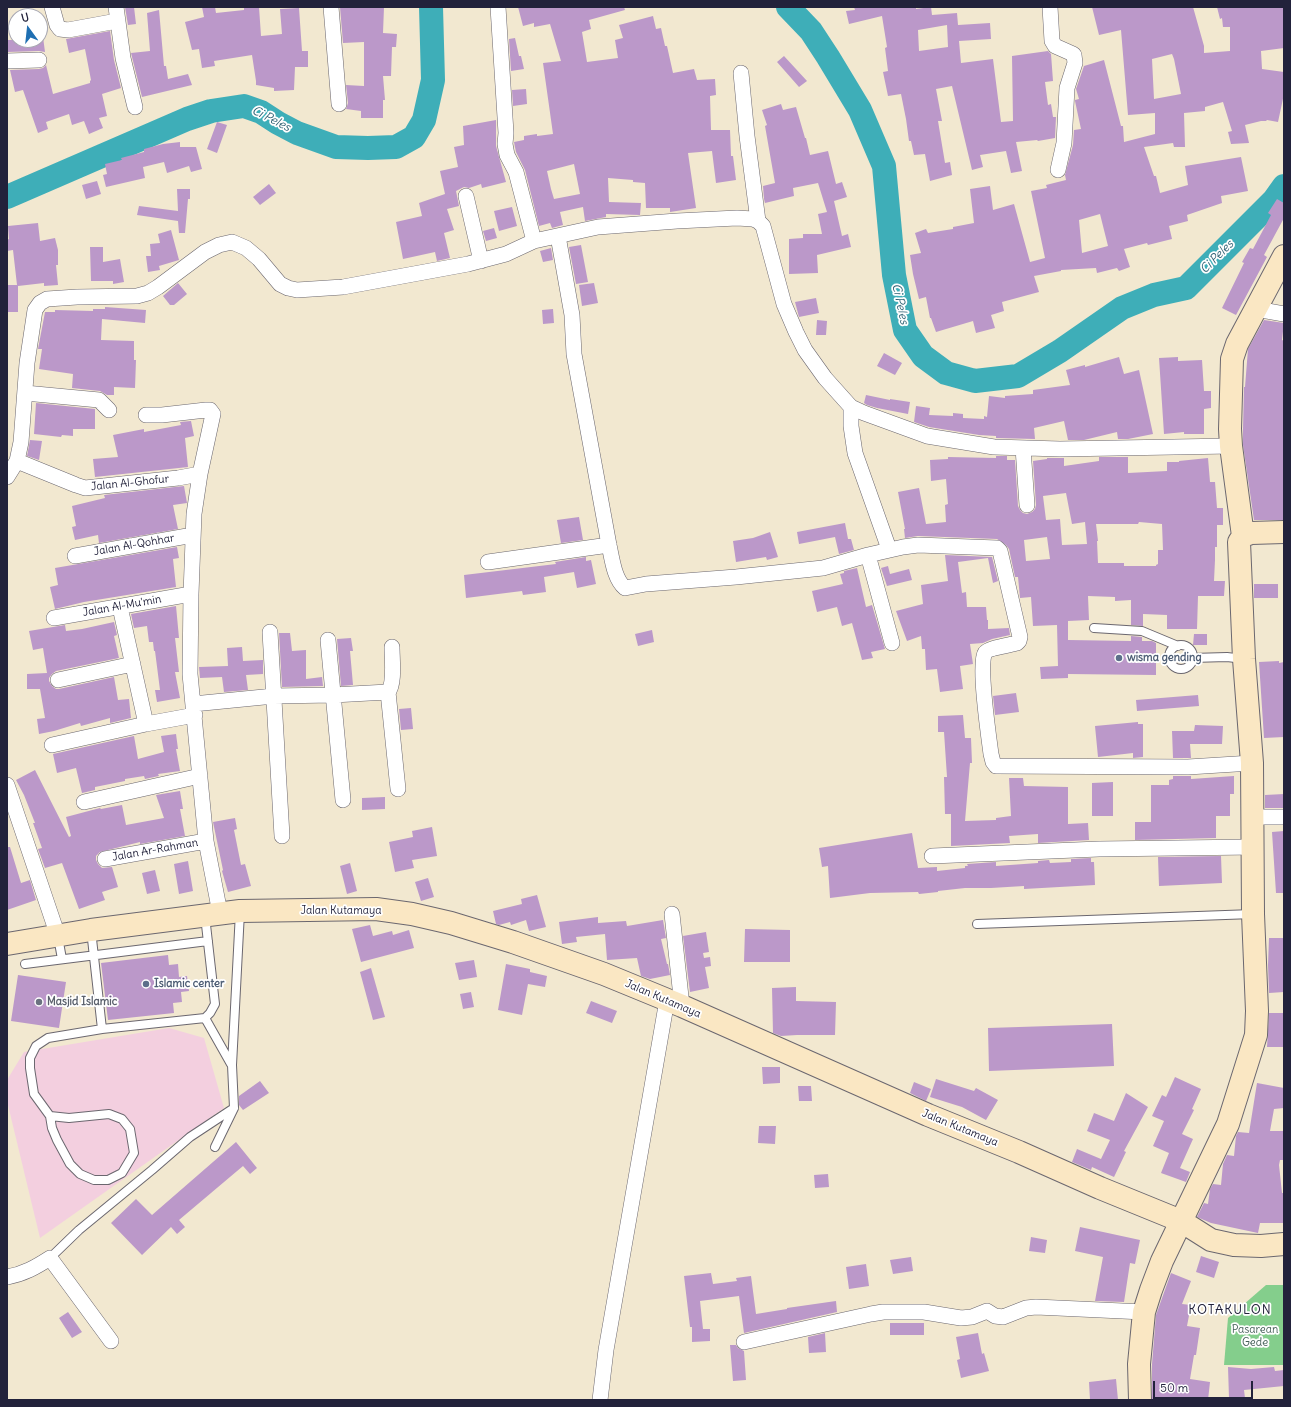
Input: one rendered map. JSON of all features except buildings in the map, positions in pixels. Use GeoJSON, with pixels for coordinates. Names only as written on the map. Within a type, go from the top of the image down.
{"type":"FeatureCollection","features":[{"type":"Feature","properties":{"kind":"main road"},"geometry":{"type":"LineString","coordinates":[[1243,536],[1231,446],[1232,359],[1237,344],[1284,256]]}},
{"type":"Feature","properties":{"kind":"main road"},"geometry":{"type":"LineString","coordinates":[[1140,1400],[1139,1364],[1144,1312],[1162,1261],[1228,1124],[1256,1035],[1257,1011],[1254,914],[1254,817],[1252,763],[1244,659],[1239,542],[1243,536],[1251,533],[1284,532]]}},
{"type":"Feature","properties":{"kind":"main road","name":"Jalan Kutamaya"},"geometry":{"type":"LineString","coordinates":[[7,944],[91,930],[222,913],[376,909],[412,914],[513,942],[604,974],[675,1003],[928,1115],[1181,1221],[1211,1240],[1234,1245],[1261,1246],[1284,1244]]}},
{"type":"Feature","properties":{"kind":"street"},"geometry":{"type":"LineString","coordinates":[[52,7],[56,25],[60,29],[68,30],[117,14],[123,58],[135,107]]}},
{"type":"Feature","properties":{"kind":"street"},"geometry":{"type":"LineString","coordinates":[[331,7],[339,104]]}},
{"type":"Feature","properties":{"kind":"street"},"geometry":{"type":"LineString","coordinates":[[498,7],[506,133],[505,144],[507,155],[516,172],[534,241]]}},
{"type":"Feature","properties":{"kind":"street"},"geometry":{"type":"LineString","coordinates":[[1050,7],[1052,41],[1055,46],[1073,54],[1075,63],[1067,88],[1064,143],[1058,170]]}},
{"type":"Feature","properties":{"kind":"street"},"geometry":{"type":"LineString","coordinates":[[7,61],[39,60]]}},
{"type":"Feature","properties":{"kind":"street"},"geometry":{"type":"LineString","coordinates":[[741,73],[747,136],[758,220],[763,226],[784,304],[805,350],[824,378],[851,407],[892,424],[927,436],[994,447],[1060,449],[1231,446]]}},
{"type":"Feature","properties":{"kind":"street"},"geometry":{"type":"LineString","coordinates":[[466,196],[481,261]]}},
{"type":"Feature","properties":{"kind":"street"},"geometry":{"type":"LineString","coordinates":[[7,477],[17,461],[22,442],[27,363],[36,310],[40,303],[47,299],[137,296],[148,293],[205,252],[219,245],[232,242],[246,248],[259,259],[280,284],[297,290],[343,287],[433,271],[506,254],[534,241],[598,228],[677,221],[738,218],[758,220]]}},
{"type":"Feature","properties":{"kind":"street"},"geometry":{"type":"LineString","coordinates":[[558,236],[572,315],[574,354],[609,545],[616,573],[621,584],[625,588],[646,584],[823,568],[868,555],[918,545],[997,548],[1000,550],[1020,641],[1017,644],[987,650],[983,655],[983,689],[991,754],[993,762],[996,766],[1188,767],[1252,763]]}},
{"type":"Feature","properties":{"kind":"street"},"geometry":{"type":"LineString","coordinates":[[1256,309],[1284,314]]}},
{"type":"Feature","properties":{"kind":"street"},"geometry":{"type":"LineString","coordinates":[[25,393],[99,400],[110,410]]}},
{"type":"Feature","properties":{"kind":"street"},"geometry":{"type":"LineString","coordinates":[[851,407],[851,426],[855,453],[889,550]]}},
{"type":"Feature","properties":{"kind":"street"},"geometry":{"type":"LineString","coordinates":[[146,415],[162,415],[210,410],[213,414],[200,474],[194,514],[190,674],[206,841],[222,913]]}},
{"type":"Feature","properties":{"kind":"street"},"geometry":{"type":"LineString","coordinates":[[1024,448],[1027,505]]}},
{"type":"Feature","properties":{"kind":"street","name":"Jalan Al-Ghofur"},"geometry":{"type":"LineString","coordinates":[[17,461],[85,488],[178,478],[200,474]]}},
{"type":"Feature","properties":{"kind":"street","name":"Jalan Al-Qohhar"},"geometry":{"type":"LineString","coordinates":[[75,556],[194,535]]}},
{"type":"Feature","properties":{"kind":"street"},"geometry":{"type":"LineString","coordinates":[[488,562],[609,545]]}},
{"type":"Feature","properties":{"kind":"street"},"geometry":{"type":"LineString","coordinates":[[868,555],[892,642]]}},
{"type":"Feature","properties":{"kind":"street","name":"Jalan Al-Mu'min"},"geometry":{"type":"LineString","coordinates":[[54,618],[191,594]]}},
{"type":"Feature","properties":{"kind":"street"},"geometry":{"type":"LineString","coordinates":[[120,606],[146,724]]}},
{"type":"Feature","properties":{"kind":"street"},"geometry":{"type":"LineString","coordinates":[[270,632],[282,836]]}},
{"type":"Feature","properties":{"kind":"street"},"geometry":{"type":"LineString","coordinates":[[328,640],[343,800]]}},
{"type":"Feature","properties":{"kind":"street"},"geometry":{"type":"LineString","coordinates":[[392,647],[393,668],[391,688],[388,692],[398,790]]}},
{"type":"Feature","properties":{"kind":"street"},"geometry":{"type":"LineString","coordinates":[[58,680],[133,664]]}},
{"type":"Feature","properties":{"kind":"street"},"geometry":{"type":"LineString","coordinates":[[52,745],[146,724],[194,709],[274,696],[388,692]]}},
{"type":"Feature","properties":{"kind":"street"},"geometry":{"type":"LineString","coordinates":[[84,802],[200,776]]}},
{"type":"Feature","properties":{"kind":"street"},"geometry":{"type":"LineString","coordinates":[[7,785],[58,936]]}},
{"type":"Feature","properties":{"kind":"street"},"geometry":{"type":"LineString","coordinates":[[1254,817],[1284,817]]}},
{"type":"Feature","properties":{"kind":"street","name":"Jalan Ar-Rahman"},"geometry":{"type":"LineString","coordinates":[[105,859],[206,841]]}},
{"type":"Feature","properties":{"kind":"street"},"geometry":{"type":"LineString","coordinates":[[932,856],[1098,849],[1254,847]]}},
{"type":"Feature","properties":{"kind":"street"},"geometry":{"type":"LineString","coordinates":[[600,1400],[606,1350],[675,1003],[672,914]]}},
{"type":"Feature","properties":{"kind":"street"},"geometry":{"type":"LineString","coordinates":[[7,1277],[19,1275],[29,1271],[50,1258],[111,1341]]}},
{"type":"Feature","properties":{"kind":"street"},"geometry":{"type":"LineString","coordinates":[[744,1342],[883,1312],[924,1312],[961,1318],[972,1317],[987,1312],[1003,1318],[1026,1308],[1036,1307],[1144,1312]]}},
{"type":"Feature","properties":{"kind":"lane"},"geometry":{"type":"LineString","coordinates":[[1094,628],[1142,631],[1178,646],[1186,647],[1192,653],[1192,658],[1186,668],[1177,668],[1173,666],[1169,659],[1169,654],[1178,646]]}},
{"type":"Feature","properties":{"kind":"lane"},"geometry":{"type":"LineString","coordinates":[[1192,658],[1227,657],[1244,659]]}},
{"type":"Feature","properties":{"kind":"lane"},"geometry":{"type":"LineString","coordinates":[[50,1116],[70,1118],[109,1114],[122,1119],[130,1129],[134,1153],[122,1173],[108,1180],[94,1180],[80,1174],[70,1164],[52,1128],[50,1116],[34,1094],[30,1058],[36,1046],[48,1038],[102,1028],[205,1018],[215,1004],[208,941],[222,913]]}},
{"type":"Feature","properties":{"kind":"lane"},"geometry":{"type":"LineString","coordinates":[[215,1148],[234,1108],[222,913]]}},
{"type":"Feature","properties":{"kind":"lane"},"geometry":{"type":"LineString","coordinates":[[977,924],[1254,914]]}},
{"type":"Feature","properties":{"kind":"lane"},"geometry":{"type":"LineString","coordinates":[[91,930],[102,1028]]}},
{"type":"Feature","properties":{"kind":"lane"},"geometry":{"type":"LineString","coordinates":[[58,936],[62,960]]}},
{"type":"Feature","properties":{"kind":"lane"},"geometry":{"type":"LineString","coordinates":[[26,964],[208,941]]}},
{"type":"Feature","properties":{"kind":"lane"},"geometry":{"type":"LineString","coordinates":[[205,1018],[232,1065]]}},
{"type":"Feature","properties":{"kind":"lane"},"geometry":{"type":"LineString","coordinates":[[50,1258],[79,1230],[190,1137],[234,1108]]}},
{"type":"Feature","properties":{"kind":"shaded area"},"geometry":{"type":"Polygon","coordinates":[[[169,1028],[204,1038],[224,1108],[40,1238],[7,1101],[7,1080],[24,1052],[169,1028]]]}},
{"type":"Feature","properties":{"kind":"green space","name":"Pasarean Gede"},"geometry":{"type":"Polygon","coordinates":[[[1266,1285],[1284,1285],[1284,1365],[1224,1365],[1228,1318],[1266,1285]]]}},
{"type":"Feature","properties":{"kind":"waterway","name":"Ci Peles"},"geometry":{"type":"LineString","coordinates":[[7,197],[187,119],[211,111],[244,106],[261,112],[297,133],[336,147],[396,147],[414,137],[424,120],[433,80],[431,7]]}},
{"type":"Feature","properties":{"kind":"waterway","name":"Ci Peles"},"geometry":{"type":"LineString","coordinates":[[788,7],[811,31],[860,110],[884,166],[894,275],[905,330],[923,356],[946,373],[975,381],[1018,376],[1060,351],[1122,308],[1154,295],[1186,288],[1274,200],[1284,186]]}},
{"type":"Feature","properties":{"kind":"place","name":"wisma gending"},"geometry":{"type":"Point","coordinates":[1119,658]}},
{"type":"Feature","properties":{"kind":"place","name":"Islamic center"},"geometry":{"type":"Point","coordinates":[146,984]}},
{"type":"Feature","properties":{"kind":"place","name":"Masjid Islamic"},"geometry":{"type":"Point","coordinates":[39,1002]}},
{"type":"Feature","properties":{"kind":"district","name":"KOTAKULON"},"geometry":{"type":"Point","coordinates":[1230,1310]}}]}
